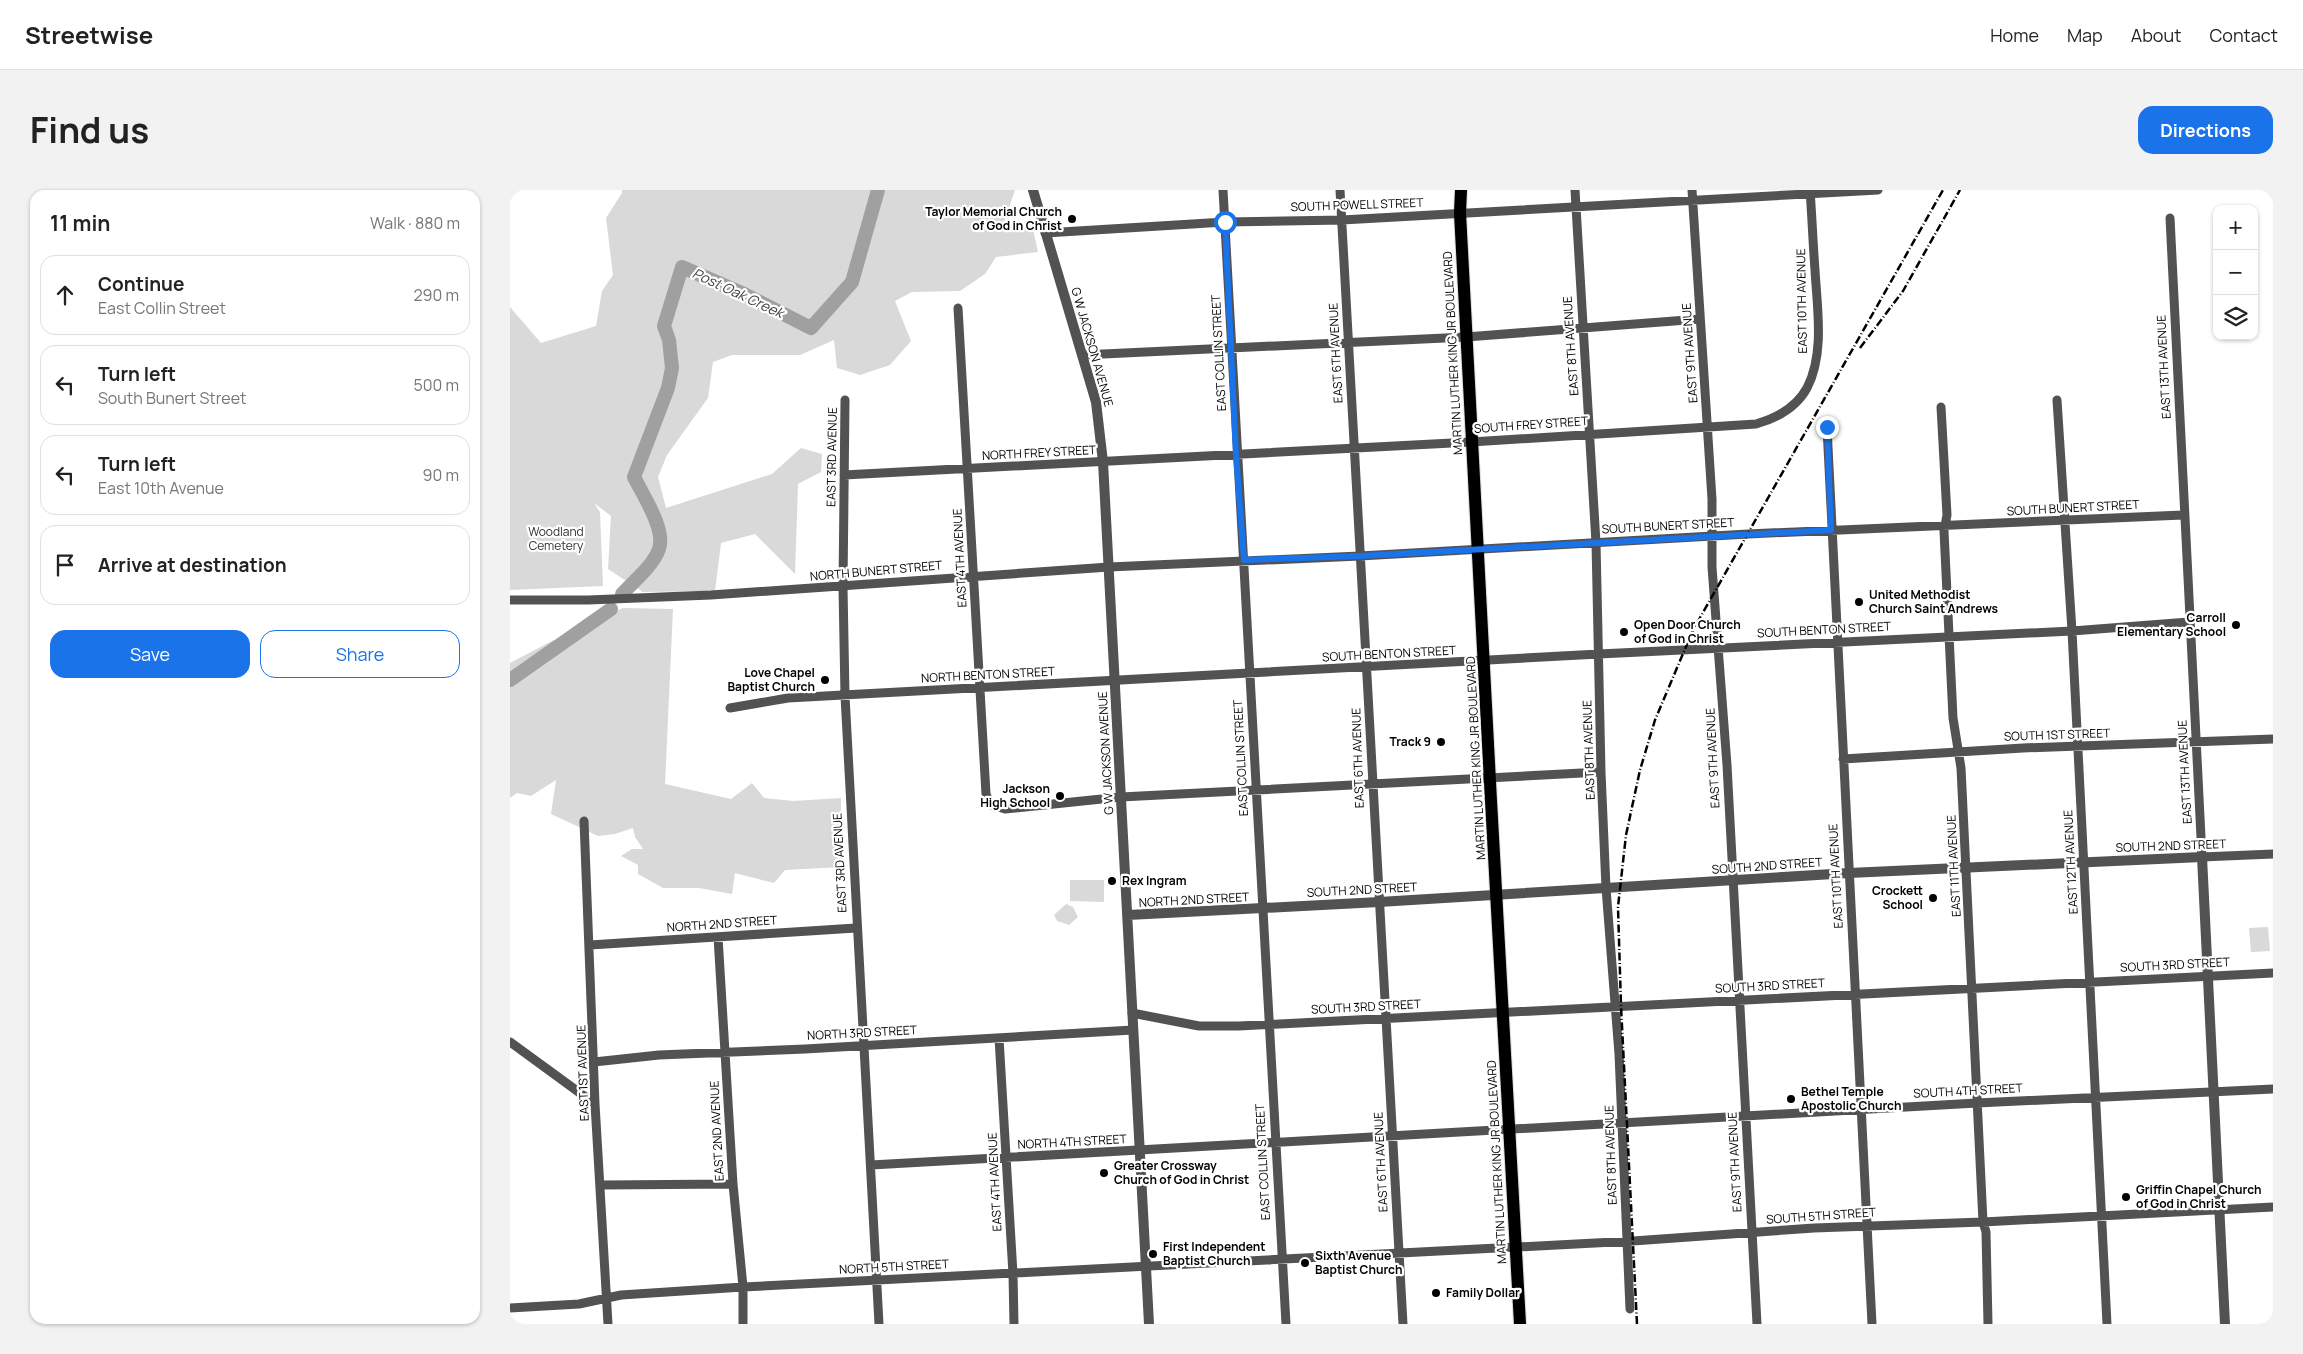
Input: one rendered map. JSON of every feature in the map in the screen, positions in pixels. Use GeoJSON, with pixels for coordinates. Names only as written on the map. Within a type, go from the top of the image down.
{"type":"FeatureCollection","features":[{"type":"Feature","properties":{"kind":"main road","name":"MARTIN LUTHER KING JR BOULEVARD"},"geometry":{"type":"LineString","coordinates":[[1462,190],[1460,213],[1471,442],[1520,1324]]}},
{"type":"Feature","properties":{"kind":"street","name":"G W JACKSON AVENUE"},"geometry":{"type":"LineString","coordinates":[[1033,190],[1096,402],[1104,462],[1120,797],[1128,915],[1132,1030],[1149,1324]]}},
{"type":"Feature","properties":{"kind":"street","name":"EAST COLLIN STREET"},"geometry":{"type":"LineString","coordinates":[[1223,190],[1236,455],[1244,560],[1269,1024],[1280,1259],[1286,1324]]}},
{"type":"Feature","properties":{"kind":"street","name":"EAST 6TH AVENUE"},"geometry":{"type":"LineString","coordinates":[[1340,190],[1368,667],[1371,785],[1403,1324]]}},
{"type":"Feature","properties":{"kind":"street","name":"EAST 8TH AVENUE"},"geometry":{"type":"LineString","coordinates":[[1575,190],[1596,543],[1601,772],[1606,888],[1622,1124],[1630,1309]]}},
{"type":"Feature","properties":{"kind":"street","name":"SOUTH POWELL STREET"},"geometry":{"type":"LineString","coordinates":[[1046,233],[1225,222],[1342,220],[1460,213],[1575,206],[1693,194],[1878,190]]}},
{"type":"Feature","properties":{"kind":"street","name":"EAST 10TH AVENUE"},"geometry":{"type":"LineString","coordinates":[[1794,406],[1808,387],[1818,341],[1810,192]]}},
{"type":"Feature","properties":{"kind":"street","name":"EAST 9TH AVENUE"},"geometry":{"type":"LineString","coordinates":[[1693,194],[1708,428],[1712,567],[1719,648],[1740,1000],[1757,1324]]}},
{"type":"Feature","properties":{"kind":"street","name":"EAST 13TH AVENUE"},"geometry":{"type":"LineString","coordinates":[[2170,218],[2183,515],[2225,1324]]}},
{"type":"Feature","properties":{"kind":"street","name":"EAST 4TH AVENUE"},"geometry":{"type":"LineString","coordinates":[[958,308],[986,794],[991,806],[1005,809],[1120,797]]}},
{"type":"Feature","properties":{"kind":"street"},"geometry":{"type":"LineString","coordinates":[[1082,355],[1348,344],[1700,319]]}},
{"type":"Feature","properties":{"kind":"street","name":"EAST 3RD AVENUE"},"geometry":{"type":"LineString","coordinates":[[845,400],[843,587],[845,696],[856,928],[871,1165],[875,1281],[879,1324]]}},
{"type":"Feature","properties":{"kind":"street","name":"EAST 12TH AVENUE"},"geometry":{"type":"LineString","coordinates":[[2057,400],[2072,631],[2107,1324]]}},
{"type":"Feature","properties":{"kind":"street","name":"SOUTH FREY STREET"},"geometry":{"type":"LineString","coordinates":[[1236,455],[1756,424],[1772,419],[1794,406]]}},
{"type":"Feature","properties":{"kind":"street","name":"EAST 11TH AVENUE"},"geometry":{"type":"LineString","coordinates":[[1941,407],[1947,515],[1945,526],[1949,637],[1966,867],[1983,1222],[1986,1232],[1988,1324]]}},
{"type":"Feature","properties":{"kind":"street","name":"EAST 10TH AVENUE"},"geometry":{"type":"LineString","coordinates":[[1827,427],[1872,1324]]}},
{"type":"Feature","properties":{"kind":"street","name":"NORTH FREY STREET"},"geometry":{"type":"LineString","coordinates":[[844,475],[1236,455]]}},
{"type":"Feature","properties":{"kind":"street","name":"SOUTH BUNERT STREET"},"geometry":{"type":"LineString","coordinates":[[1244,560],[1360,556],[1831,530],[2183,515]]}},
{"type":"Feature","properties":{"kind":"street","name":"NORTH BUNERT STREET"},"geometry":{"type":"LineString","coordinates":[[510,600],[588,600],[701,596],[843,587],[871,582],[1244,560]]}},
{"type":"Feature","properties":{"kind":"street","name":"SOUTH BENTON STREET"},"geometry":{"type":"LineString","coordinates":[[1250,674],[1599,654],[2072,631],[2189,622]]}},
{"type":"Feature","properties":{"kind":"street","name":"NORTH BENTON STREET"},"geometry":{"type":"LineString","coordinates":[[730,708],[788,698],[1250,674]]}},
{"type":"Feature","properties":{"kind":"street","name":"SOUTH 1ST STREET"},"geometry":{"type":"LineString","coordinates":[[1843,759],[1958,752],[2273,739]]}},
{"type":"Feature","properties":{"kind":"street"},"geometry":{"type":"LineString","coordinates":[[1120,797],[1255,792],[1601,772]]}},
{"type":"Feature","properties":{"kind":"street","name":"EAST 1ST AVENUE"},"geometry":{"type":"LineString","coordinates":[[584,821],[595,1104],[602,1185],[608,1324]]}},
{"type":"Feature","properties":{"kind":"street","name":"SOUTH 2ND STREET"},"geometry":{"type":"LineString","coordinates":[[1262,909],[1849,873],[2273,854]]}},
{"type":"Feature","properties":{"kind":"street","name":"NORTH 2ND STREET"},"geometry":{"type":"LineString","coordinates":[[1128,915],[1262,909]]}},
{"type":"Feature","properties":{"kind":"street","name":"NORTH 2ND STREET"},"geometry":{"type":"LineString","coordinates":[[590,945],[856,928]]}},
{"type":"Feature","properties":{"kind":"street","name":"EAST 2ND AVENUE"},"geometry":{"type":"LineString","coordinates":[[718,937],[733,1184],[743,1287],[743,1324]]}},
{"type":"Feature","properties":{"kind":"street","name":"SOUTH 3RD STREET"},"geometry":{"type":"LineString","coordinates":[[1269,1024],[2273,972]]}},
{"type":"Feature","properties":{"kind":"street"},"geometry":{"type":"LineString","coordinates":[[1132,1014],[1199,1026],[1269,1024]]}},
{"type":"Feature","properties":{"kind":"street","name":"NORTH 3RD STREET"},"geometry":{"type":"LineString","coordinates":[[594,1062],[659,1055],[864,1046],[1132,1030]]}},
{"type":"Feature","properties":{"kind":"street","name":"EAST 4TH AVENUE"},"geometry":{"type":"LineString","coordinates":[[999,1038],[1013,1274],[1014,1324]]}},
{"type":"Feature","properties":{"kind":"street"},"geometry":{"type":"LineString","coordinates":[[510,1042],[595,1104]]}},
{"type":"Feature","properties":{"kind":"street","name":"SOUTH 4TH STREET"},"geometry":{"type":"LineString","coordinates":[[1275,1142],[1622,1124],[1860,1109],[2273,1089]]}},
{"type":"Feature","properties":{"kind":"street","name":"NORTH 4TH STREET"},"geometry":{"type":"LineString","coordinates":[[871,1165],[1275,1142]]}},
{"type":"Feature","properties":{"kind":"street"},"geometry":{"type":"LineString","coordinates":[[602,1185],[733,1184]]}},
{"type":"Feature","properties":{"kind":"street","name":"SOUTH 5TH STREET"},"geometry":{"type":"LineString","coordinates":[[1280,1259],[1866,1225],[1983,1222],[2273,1206]]}},
{"type":"Feature","properties":{"kind":"street","name":"NORTH 5TH STREET"},"geometry":{"type":"LineString","coordinates":[[510,1308],[580,1304],[621,1295],[743,1287],[1280,1259]]}},
{"type":"Feature","properties":{"kind":"green space","name":"Woodland Cemetery"},"geometry":{"type":"Polygon","coordinates":[[[622,190],[1015,190],[1001,231],[1033,229],[1038,252],[996,257],[985,274],[960,291],[912,292],[895,301],[911,341],[890,365],[860,375],[837,368],[834,340],[800,355],[732,355],[713,362],[708,398],[667,455],[658,477],[666,508],[772,474],[801,448],[822,454],[821,472],[798,484],[795,574],[755,534],[721,543],[715,591],[643,592],[608,569],[611,516],[594,503],[600,512],[603,586],[510,590],[510,307],[541,343],[596,326],[602,291],[613,275],[606,218],[622,190]]]}},
{"type":"Feature","properties":{"kind":"green space"},"geometry":{"type":"Polygon","coordinates":[[[623,608],[673,609],[665,784],[731,799],[752,783],[764,798],[793,801],[841,798],[841,867],[785,870],[774,883],[735,873],[732,894],[699,888],[663,888],[638,874],[638,865],[621,856],[632,849],[643,849],[635,837],[633,828],[615,834],[598,836],[551,814],[556,780],[531,796],[517,793],[510,798],[510,663],[623,608]]]}},
{"type":"Feature","properties":{"kind":"green space"},"geometry":{"type":"Polygon","coordinates":[[[1070,880],[1104,880],[1104,902],[1070,901],[1070,880]]]}},
{"type":"Feature","properties":{"kind":"green space"},"geometry":{"type":"Polygon","coordinates":[[[1066,904],[1073,907],[1078,917],[1069,925],[1057,921],[1054,915],[1066,904]]]}},
{"type":"Feature","properties":{"kind":"green space"},"geometry":{"type":"Polygon","coordinates":[[[2268,927],[2270,951],[2251,952],[2249,928],[2268,927]]]}},
{"type":"Feature","properties":{"kind":"waterway","name":"Post Oak Creek"},"geometry":{"type":"LineString","coordinates":[[622,594],[648,567],[659,549],[660,541],[657,523],[634,477],[668,388],[672,368],[669,340],[664,326],[682,267],[744,294],[811,328],[852,282],[878,190]]}},
{"type":"Feature","properties":{"kind":"waterway","name":"Post Oak Creek"},"geometry":{"type":"LineString","coordinates":[[510,680],[611,609]]}},
{"type":"Feature","properties":{"kind":"railway"},"geometry":{"type":"LineString","coordinates":[[1637,1324],[1621,1006],[1618,907],[1626,835],[1640,770],[1655,720],[1693,630],[1943,190]]}},
{"type":"Feature","properties":{"kind":"railway"},"geometry":{"type":"LineString","coordinates":[[1860,348],[1903,291],[1960,190]]}},
{"type":"Feature","properties":{"kind":"railway"},"geometry":{"type":"LineString","coordinates":[[2265,1324],[2273,1324]]}},
{"type":"Feature","properties":{"kind":"place","name":"Taylor Memorial Church of God in Christ"},"geometry":{"type":"Point","coordinates":[1072,219]}},
{"type":"Feature","properties":{"kind":"place","name":"United Methodist Church Saint Andrews"},"geometry":{"type":"Point","coordinates":[1859,602]}},
{"type":"Feature","properties":{"kind":"place","name":"Carroll Elementary School"},"geometry":{"type":"Point","coordinates":[2236,625]}},
{"type":"Feature","properties":{"kind":"place","name":"Open Door Church of God in Christ"},"geometry":{"type":"Point","coordinates":[1624,632]}},
{"type":"Feature","properties":{"kind":"place","name":"Love Chapel Baptist Church"},"geometry":{"type":"Point","coordinates":[825,680]}},
{"type":"Feature","properties":{"kind":"place","name":"Track 9"},"geometry":{"type":"Point","coordinates":[1441,742]}},
{"type":"Feature","properties":{"kind":"place","name":"Jackson High School"},"geometry":{"type":"Point","coordinates":[1060,796]}},
{"type":"Feature","properties":{"kind":"place","name":"Rex Ingram"},"geometry":{"type":"Point","coordinates":[1112,881]}},
{"type":"Feature","properties":{"kind":"place","name":"Crockett School"},"geometry":{"type":"Point","coordinates":[1933,898]}},
{"type":"Feature","properties":{"kind":"place","name":"Bethel Temple Apostolic Church"},"geometry":{"type":"Point","coordinates":[1791,1099]}},
{"type":"Feature","properties":{"kind":"place","name":"Greater Crossway Church of God in Christ"},"geometry":{"type":"Point","coordinates":[1104,1173]}},
{"type":"Feature","properties":{"kind":"place","name":"Griffin Chapel Church of God in Christ"},"geometry":{"type":"Point","coordinates":[2126,1197]}},
{"type":"Feature","properties":{"kind":"place","name":"First Independent Baptist Church"},"geometry":{"type":"Point","coordinates":[1153,1254]}},
{"type":"Feature","properties":{"kind":"place","name":"Sixth Avenue Baptist Church"},"geometry":{"type":"Point","coordinates":[1305,1263]}},
{"type":"Feature","properties":{"kind":"place","name":"Family Dollar"},"geometry":{"type":"Point","coordinates":[1436,1293]}},
{"type":"Feature","properties":{"kind":"route"},"geometry":{"type":"LineString","coordinates":[[1225,222],[1236,455],[1244,560],[1360,556],[1831,530],[1827,427]]}}]}
